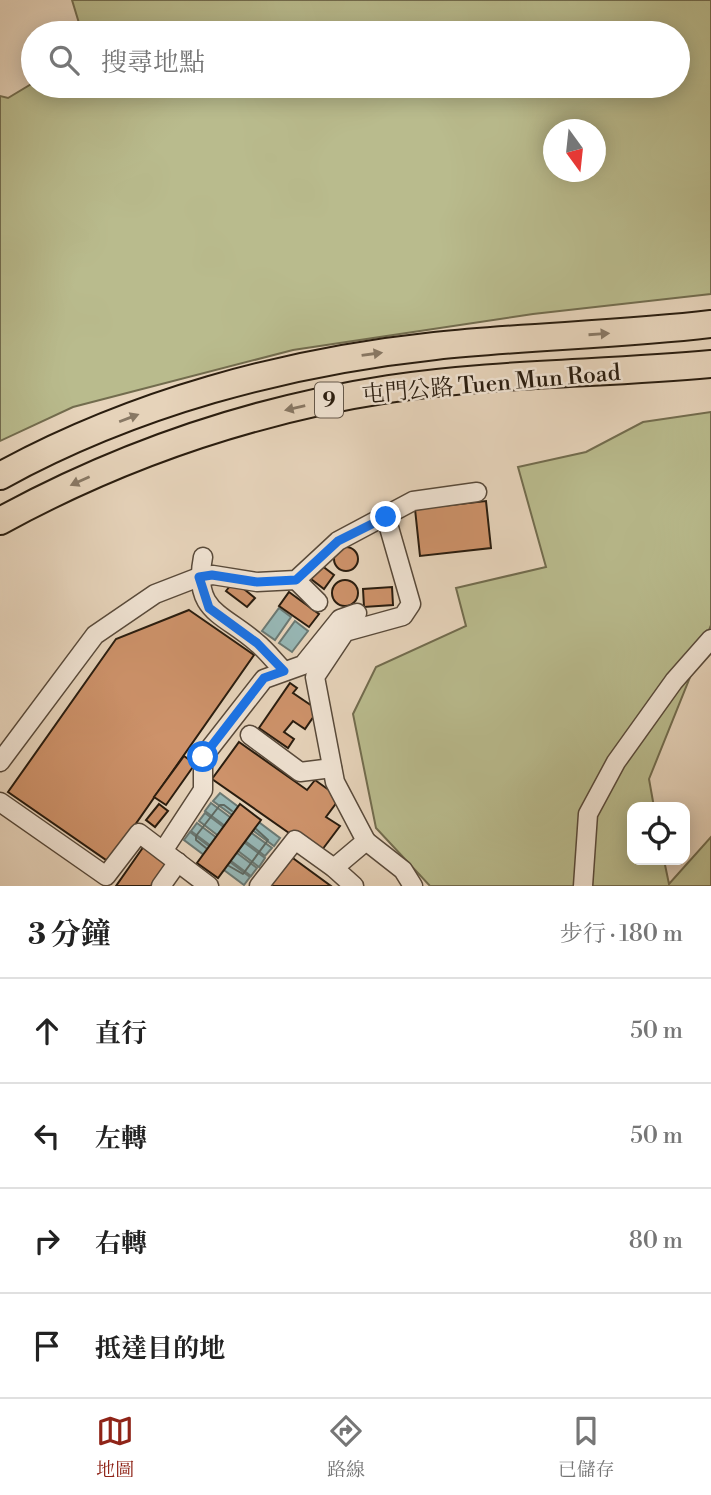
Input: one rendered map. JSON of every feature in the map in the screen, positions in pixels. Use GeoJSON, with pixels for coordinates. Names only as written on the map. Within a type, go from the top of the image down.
{"type":"FeatureCollection","features":[{"type":"Feature","properties":{"kind":"highway","name":"屯門公路 Tuen Mun Road"},"geometry":{"type":"LineString","coordinates":[[0,476],[98,430],[142,413],[210,390],[301,366],[438,346],[711,324]]}},
{"type":"Feature","properties":{"kind":"highway","name":"屯門公路 Tuen Mun Road"},"geometry":{"type":"LineString","coordinates":[[0,521],[64,488],[140,456],[196,436],[292,408],[417,386],[711,364]]}},
{"type":"Feature","properties":{"kind":"street"},"geometry":{"type":"LineString","coordinates":[[0,762],[95,635],[155,594],[199,577],[212,575],[257,582],[296,580],[338,541],[413,501],[477,492]]}},
{"type":"Feature","properties":{"kind":"street"},"geometry":{"type":"LineString","coordinates":[[386,517],[411,604],[403,616],[345,632],[315,677],[335,782],[366,841],[403,870],[413,886]]}},
{"type":"Feature","properties":{"kind":"street"},"geometry":{"type":"LineString","coordinates":[[203,557],[199,577],[209,608],[257,643],[284,671]]}},
{"type":"Feature","properties":{"kind":"street"},"geometry":{"type":"LineString","coordinates":[[296,580],[318,602]]}},
{"type":"Feature","properties":{"kind":"street"},"geometry":{"type":"LineString","coordinates":[[163,851],[203,790],[203,757],[264,678],[303,664],[340,619],[357,613]]}},
{"type":"Feature","properties":{"kind":"street"},"geometry":{"type":"LineString","coordinates":[[583,886],[588,814],[616,762],[674,681],[711,639]]}},
{"type":"Feature","properties":{"kind":"street"},"geometry":{"type":"LineString","coordinates":[[250,736],[300,772],[332,768]]}},
{"type":"Feature","properties":{"kind":"street"},"geometry":{"type":"LineString","coordinates":[[0,802],[105,881],[139,833],[209,886]]}},
{"type":"Feature","properties":{"kind":"street"},"geometry":{"type":"LineString","coordinates":[[259,886],[295,840],[354,886]]}},
{"type":"Feature","properties":{"kind":"street"},"geometry":{"type":"LineString","coordinates":[[334,868],[366,841]]}},
{"type":"Feature","properties":{"kind":"street"},"geometry":{"type":"LineString","coordinates":[[161,886],[178,862]]}},
{"type":"Feature","properties":{"kind":"green space"},"geometry":{"type":"Polygon","coordinates":[[[72,0],[711,0],[711,294],[533,314],[293,350],[73,407],[0,441],[0,96],[8,98],[21,90],[21,98],[690,98],[690,21],[78,21],[72,0]]]}},
{"type":"Feature","properties":{"kind":"green space"},"geometry":{"type":"Polygon","coordinates":[[[711,412],[711,625],[649,779],[653,802],[627,802],[627,865],[665,865],[669,884],[686,865],[690,865],[690,860],[711,837],[711,886],[430,886],[376,828],[353,714],[376,667],[466,626],[456,588],[546,567],[518,467],[586,452],[643,422],[711,412]]]}},
{"type":"Feature","properties":{"kind":"water"},"geometry":{"type":"Polygon","coordinates":[[[279,608],[291,617],[275,640],[262,631],[279,608]]]}},
{"type":"Feature","properties":{"kind":"water"},"geometry":{"type":"Polygon","coordinates":[[[295,621],[308,631],[292,652],[279,643],[295,621]]]}},
{"type":"Feature","properties":{"kind":"water"},"geometry":{"type":"Polygon","coordinates":[[[220,793],[280,838],[274,846],[213,801],[220,793]]]}},
{"type":"Feature","properties":{"kind":"water"},"geometry":{"type":"Polygon","coordinates":[[[211,803],[272,848],[265,856],[205,811],[211,803]]]}},
{"type":"Feature","properties":{"kind":"water"},"geometry":{"type":"Polygon","coordinates":[[[205,813],[265,858],[259,867],[199,821],[205,813]]]}},
{"type":"Feature","properties":{"kind":"water"},"geometry":{"type":"Polygon","coordinates":[[[197,823],[257,868],[251,876],[191,831],[197,823]]]}},
{"type":"Feature","properties":{"kind":"water"},"geometry":{"type":"Polygon","coordinates":[[[190,832],[250,877],[244,885],[184,840],[190,832]]]}},
{"type":"Feature","properties":{"kind":"building"},"geometry":{"type":"Polygon","coordinates":[[[486,501],[491,548],[420,556],[415,509],[486,501]]]}},
{"type":"Feature","properties":{"kind":"building"},"geometry":{"type":"Polygon","coordinates":[[[346,547],[355,550],[358,559],[355,568],[346,571],[337,568],[334,559],[337,550],[346,547]]]}},
{"type":"Feature","properties":{"kind":"building"},"geometry":{"type":"Polygon","coordinates":[[[321,565],[334,575],[324,589],[311,579],[321,565]]]}},
{"type":"Feature","properties":{"kind":"building"},"geometry":{"type":"Polygon","coordinates":[[[345,580],[354,584],[358,593],[354,602],[345,606],[336,602],[332,593],[336,584],[345,580]]]}},
{"type":"Feature","properties":{"kind":"building"},"geometry":{"type":"Polygon","coordinates":[[[234,581],[255,598],[247,607],[226,591],[234,581]]]}},
{"type":"Feature","properties":{"kind":"building"},"geometry":{"type":"Polygon","coordinates":[[[392,587],[393,605],[364,607],[363,589],[392,587]]]}},
{"type":"Feature","properties":{"kind":"building"},"geometry":{"type":"Polygon","coordinates":[[[289,592],[319,614],[309,627],[279,606],[289,592]]]}},
{"type":"Feature","properties":{"kind":"building"},"geometry":{"type":"Polygon","coordinates":[[[189,610],[254,655],[109,862],[8,792],[116,639],[189,610]]]}},
{"type":"Feature","properties":{"kind":"building"},"geometry":{"type":"Polygon","coordinates":[[[290,683],[297,688],[293,693],[318,710],[305,729],[293,721],[284,732],[294,739],[288,748],[259,728],[290,683]]]}},
{"type":"Feature","properties":{"kind":"building"},"geometry":{"type":"Polygon","coordinates":[[[239,742],[307,790],[315,780],[340,798],[326,817],[340,826],[319,854],[212,779],[239,742]]]}},
{"type":"Feature","properties":{"kind":"building"},"geometry":{"type":"Polygon","coordinates":[[[184,756],[195,764],[166,805],[154,797],[184,756]]]}},
{"type":"Feature","properties":{"kind":"building"},"geometry":{"type":"Polygon","coordinates":[[[159,804],[168,811],[155,827],[146,820],[159,804]]]}},
{"type":"Feature","properties":{"kind":"building"},"geometry":{"type":"Polygon","coordinates":[[[240,804],[261,820],[218,878],[197,863],[240,804]]]}},
{"type":"Feature","properties":{"kind":"building"},"geometry":{"type":"Polygon","coordinates":[[[144,846],[168,862],[151,886],[116,886],[144,846]]]}},
{"type":"Feature","properties":{"kind":"building"},"geometry":{"type":"Polygon","coordinates":[[[290,856],[331,886],[268,886],[290,856]]]}},
{"type":"Feature","properties":{"kind":"route"},"geometry":{"type":"LineString","coordinates":[[203,757],[264,678],[284,671],[257,643],[209,608],[199,577],[212,575],[257,582],[296,580],[338,541],[386,517]]}}]}
